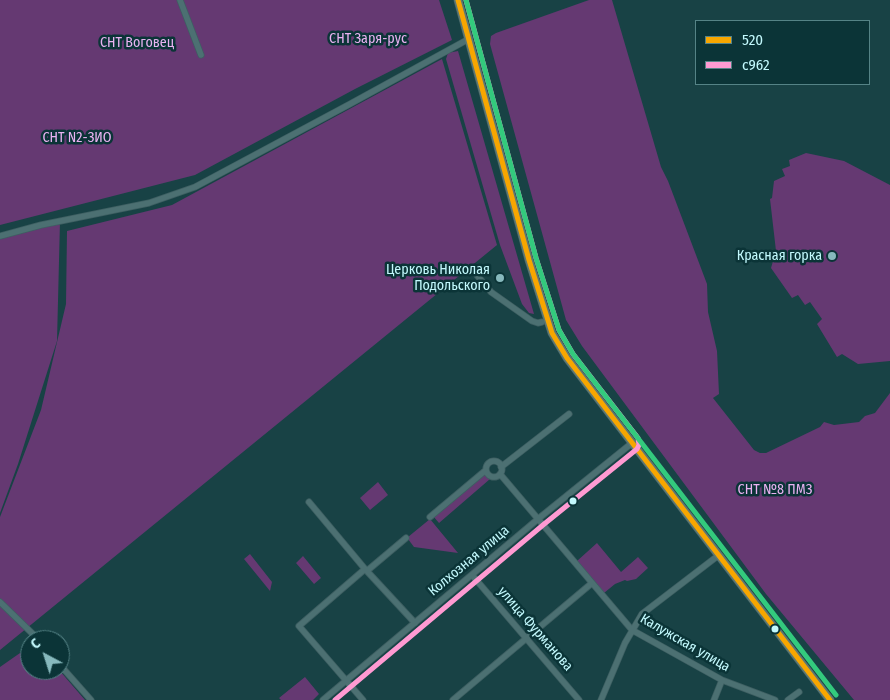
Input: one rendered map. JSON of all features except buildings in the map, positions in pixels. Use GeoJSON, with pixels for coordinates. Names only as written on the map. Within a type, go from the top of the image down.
{"type":"FeatureCollection","features":[{"type":"Feature","properties":{"kind":"main road"},"geometry":{"type":"LineString","coordinates":[[453,0],[552,334],[567,358],[714,558],[825,700]]}},
{"type":"Feature","properties":{"kind":"main road"},"geometry":{"type":"LineString","coordinates":[[458,0],[465,37],[542,322],[562,360],[830,700]]}},
{"type":"Feature","properties":{"kind":"street"},"geometry":{"type":"LineString","coordinates":[[180,0],[201,56]]}},
{"type":"Feature","properties":{"kind":"street"},"geometry":{"type":"LineString","coordinates":[[0,236],[149,202],[195,187],[350,104],[465,37]]}},
{"type":"Feature","properties":{"kind":"street"},"geometry":{"type":"LineString","coordinates":[[471,268],[491,292],[532,322],[542,322]]}},
{"type":"Feature","properties":{"kind":"street"},"geometry":{"type":"LineString","coordinates":[[486,470],[490,476],[495,477],[500,474],[502,467],[569,414]]}},
{"type":"Feature","properties":{"kind":"street","name":"Колхозная улица"},"geometry":{"type":"LineString","coordinates":[[323,700],[538,519],[630,445]]}},
{"type":"Feature","properties":{"kind":"street"},"geometry":{"type":"LineString","coordinates":[[430,517],[486,470],[487,465],[491,461],[498,462],[502,467]]}},
{"type":"Feature","properties":{"kind":"street","name":"Калужская улица"},"geometry":{"type":"LineString","coordinates":[[500,474],[632,630],[722,680],[775,700]]}},
{"type":"Feature","properties":{"kind":"street"},"geometry":{"type":"LineString","coordinates":[[309,502],[366,570],[415,623]]}},
{"type":"Feature","properties":{"kind":"street"},"geometry":{"type":"LineString","coordinates":[[363,700],[299,626],[406,538]]}},
{"type":"Feature","properties":{"kind":"street"},"geometry":{"type":"LineString","coordinates":[[601,700],[625,643],[642,614],[714,558]]}},
{"type":"Feature","properties":{"kind":"street","name":"улица Фурманова"},"geometry":{"type":"LineString","coordinates":[[472,575],[579,700]]}},
{"type":"Feature","properties":{"kind":"street"},"geometry":{"type":"LineString","coordinates":[[453,700],[592,583]]}},
{"type":"Feature","properties":{"kind":"street"},"geometry":{"type":"LineString","coordinates":[[0,602],[29,630]]}},
{"type":"Feature","properties":{"kind":"street"},"geometry":{"type":"LineString","coordinates":[[70,676],[91,700]]}},
{"type":"Feature","properties":{"kind":"street"},"geometry":{"type":"LineString","coordinates":[[714,700],[722,680]]}},
{"type":"Feature","properties":{"kind":"street"},"geometry":{"type":"LineString","coordinates":[[788,700],[800,692]]}},
{"type":"Feature","properties":{"kind":"green space"},"geometry":{"type":"Polygon","coordinates":[[[0,0],[439,0],[452,40],[355,89],[195,175],[0,225],[0,0]]]}},
{"type":"Feature","properties":{"kind":"green space","name":"СНТ №8 ПМЗ"},"geometry":{"type":"Polygon","coordinates":[[[589,0],[612,0],[661,167],[707,284],[708,312],[717,351],[719,394],[713,398],[754,450],[766,453],[820,427],[824,422],[834,425],[859,422],[865,416],[875,413],[890,393],[890,700],[854,700],[766,594],[582,346],[566,320],[490,44],[491,36],[496,33],[589,0]]]}},
{"type":"Feature","properties":{"kind":"green space"},"geometry":{"type":"Polygon","coordinates":[[[458,51],[534,314],[529,313],[522,304],[500,245],[446,59],[448,53],[458,51]]]}},
{"type":"Feature","properties":{"kind":"green space"},"geometry":{"type":"Polygon","coordinates":[[[442,59],[497,245],[25,630],[20,630],[20,634],[0,650],[0,517],[41,410],[66,304],[67,231],[172,205],[442,59]]]}},
{"type":"Feature","properties":{"kind":"green space","name":"Красная горка"},"geometry":{"type":"Polygon","coordinates":[[[806,153],[844,161],[890,185],[890,361],[858,364],[842,354],[837,357],[817,324],[822,319],[810,302],[805,305],[798,295],[792,298],[771,268],[776,251],[770,199],[772,198],[774,181],[785,176],[782,169],[790,166],[789,160],[806,153]]]}},
{"type":"Feature","properties":{"kind":"green space"},"geometry":{"type":"Polygon","coordinates":[[[60,221],[57,341],[18,464],[0,513],[0,234],[60,221]]]}},
{"type":"Feature","properties":{"kind":"green space"},"geometry":{"type":"Polygon","coordinates":[[[484,473],[490,479],[439,523],[433,516],[484,473]]]}},
{"type":"Feature","properties":{"kind":"green space"},"geometry":{"type":"Polygon","coordinates":[[[378,482],[388,495],[370,510],[360,498],[378,482]]]}},
{"type":"Feature","properties":{"kind":"green space"},"geometry":{"type":"Polygon","coordinates":[[[430,519],[458,553],[414,547],[408,537],[430,519]]]}},
{"type":"Feature","properties":{"kind":"green space"},"geometry":{"type":"Polygon","coordinates":[[[597,543],[621,572],[638,557],[648,568],[636,579],[625,580],[615,584],[604,593],[577,561],[597,543]]]}},
{"type":"Feature","properties":{"kind":"green space"},"geometry":{"type":"Polygon","coordinates":[[[250,554],[272,582],[270,591],[244,559],[250,554]]]}},
{"type":"Feature","properties":{"kind":"green space"},"geometry":{"type":"Polygon","coordinates":[[[303,556],[321,578],[314,584],[296,563],[303,556]]]}},
{"type":"Feature","properties":{"kind":"green space"},"geometry":{"type":"Polygon","coordinates":[[[20,653],[20,680],[68,680],[85,700],[0,700],[0,667],[20,653]]]}},
{"type":"Feature","properties":{"kind":"green space"},"geometry":{"type":"Polygon","coordinates":[[[305,677],[319,694],[313,700],[281,700],[279,698],[305,677]]]}},
{"type":"Feature","properties":{"kind":"transit line","name":"520"},"geometry":{"type":"LineString","coordinates":[[458,0],[529,260],[552,333],[567,358],[830,700]]}},
{"type":"Feature","properties":{"kind":"transit line","name":"с962"},"geometry":{"type":"LineString","coordinates":[[335,700],[543,525],[637,449],[639,445],[638,438],[573,354],[559,330],[536,258],[466,0]]}},
{"type":"Feature","properties":{"kind":"transit line"},"geometry":{"type":"LineString","coordinates":[[466,0],[536,258],[559,330],[573,354],[836,695]]}},
{"type":"Feature","properties":{"kind":"place","name":"Красная горка"},"geometry":{"type":"Point","coordinates":[832,256]}},
{"type":"Feature","properties":{"kind":"place","name":"Церковь Николая Подольского"},"geometry":{"type":"Point","coordinates":[500,278]}},
{"type":"Feature","properties":{"kind":"park label","name":"СНТ Заря-рус"},"geometry":{"type":"Point","coordinates":[368,39]}},
{"type":"Feature","properties":{"kind":"park label","name":"СНТ Воговец"},"geometry":{"type":"Point","coordinates":[137,43]}},
{"type":"Feature","properties":{"kind":"park label","name":"СНТ N2-ЗИО"},"geometry":{"type":"Point","coordinates":[77,138]}}]}
